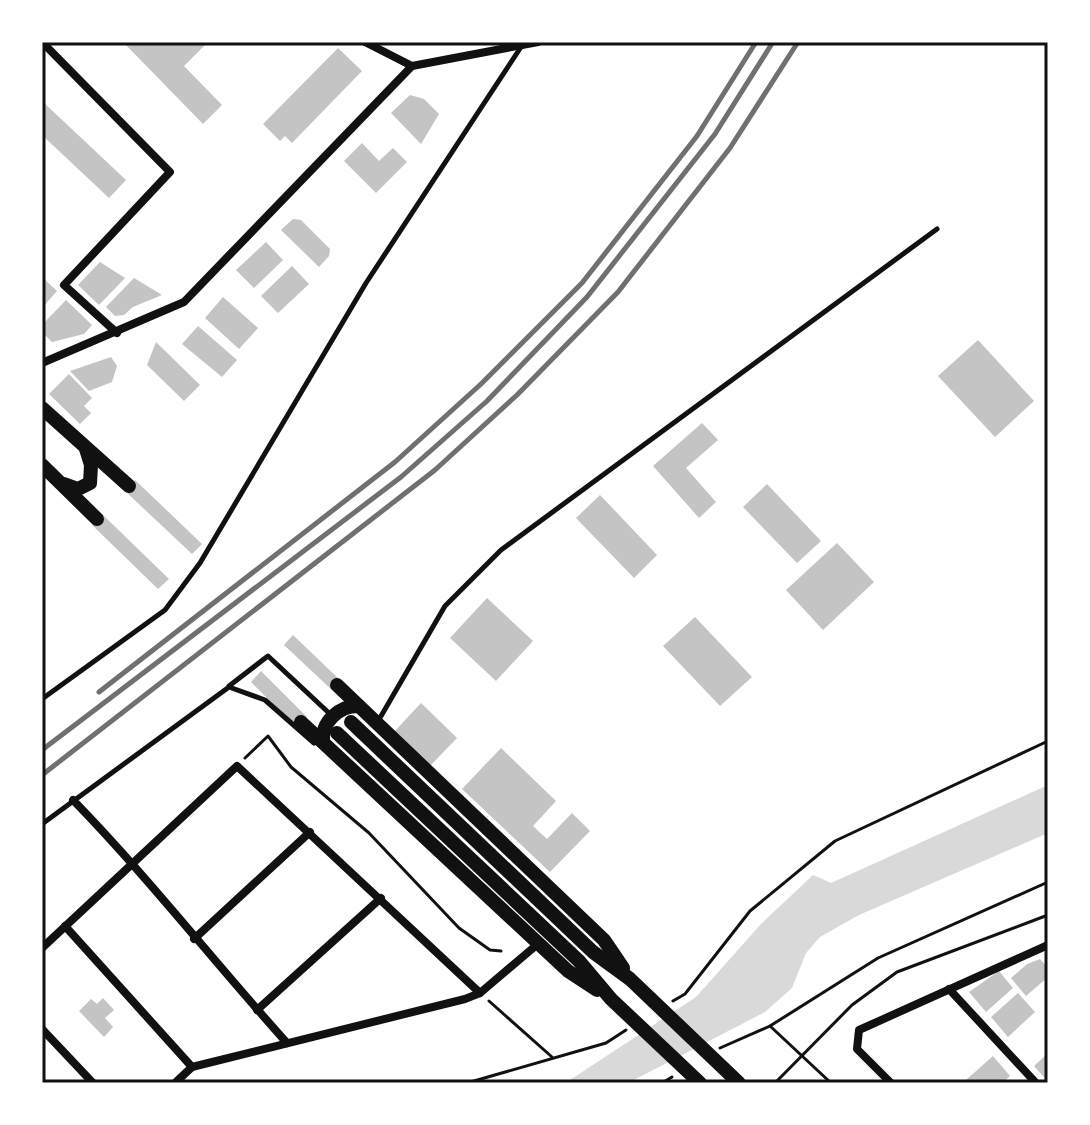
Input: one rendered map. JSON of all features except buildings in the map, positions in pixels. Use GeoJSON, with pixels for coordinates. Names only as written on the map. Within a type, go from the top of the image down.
{"type":"FeatureCollection","features":[{"type":"Feature","properties":{"kind":"main road"},"geometry":{"type":"LineString","coordinates":[[42,408],[129,486]]}},
{"type":"Feature","properties":{"kind":"main road"},"geometry":{"type":"LineString","coordinates":[[59,482],[78,489],[90,483],[91,465],[86,449]]}},
{"type":"Feature","properties":{"kind":"main road"},"geometry":{"type":"LineString","coordinates":[[42,465],[97,519]]}},
{"type":"Feature","properties":{"kind":"main road"},"geometry":{"type":"LineString","coordinates":[[337,685],[604,940],[630,979]]}},
{"type":"Feature","properties":{"kind":"main road"},"geometry":{"type":"LineString","coordinates":[[323,742],[322,732],[333,716],[346,706],[358,706]]}},
{"type":"Feature","properties":{"kind":"main road"},"geometry":{"type":"LineString","coordinates":[[301,722],[568,971],[611,999]]}},
{"type":"Feature","properties":{"kind":"main road"},"geometry":{"type":"LineString","coordinates":[[351,722],[593,952],[630,979],[739,1083]]}},
{"type":"Feature","properties":{"kind":"main road"},"geometry":{"type":"LineString","coordinates":[[337,733],[579,961],[611,999],[700,1083]]}},
{"type":"Feature","properties":{"kind":"street"},"geometry":{"type":"LineString","coordinates":[[42,42],[170,172],[64,285],[117,333]]}},
{"type":"Feature","properties":{"kind":"street"},"geometry":{"type":"LineString","coordinates":[[365,42],[412,66]]}},
{"type":"Feature","properties":{"kind":"street"},"geometry":{"type":"LineString","coordinates":[[42,363],[184,302],[412,66],[538,42]]}},
{"type":"Feature","properties":{"kind":"street"},"geometry":{"type":"LineString","coordinates":[[42,948],[237,766],[480,993]]}},
{"type":"Feature","properties":{"kind":"street"},"geometry":{"type":"LineString","coordinates":[[73,800],[135,864],[194,939],[287,1043]]}},
{"type":"Feature","properties":{"kind":"street"},"geometry":{"type":"LineString","coordinates":[[194,939],[310,832]]}},
{"type":"Feature","properties":{"kind":"street"},"geometry":{"type":"LineString","coordinates":[[257,1010],[381,898]]}},
{"type":"Feature","properties":{"kind":"street"},"geometry":{"type":"LineString","coordinates":[[65,926],[192,1067]]}},
{"type":"Feature","properties":{"kind":"street"},"geometry":{"type":"LineString","coordinates":[[175,1083],[192,1067],[480,993],[539,943]]}},
{"type":"Feature","properties":{"kind":"street"},"geometry":{"type":"LineString","coordinates":[[891,1083],[857,1049],[859,1030],[1048,945]]}},
{"type":"Feature","properties":{"kind":"street"},"geometry":{"type":"LineString","coordinates":[[949,989],[1036,1083]]}},
{"type":"Feature","properties":{"kind":"street"},"geometry":{"type":"LineString","coordinates":[[42,1029],[93,1083]]}},
{"type":"Feature","properties":{"kind":"lane"},"geometry":{"type":"LineString","coordinates":[[42,699],[165,610],[200,563],[366,283],[521,46]]}},
{"type":"Feature","properties":{"kind":"lane"},"geometry":{"type":"LineString","coordinates":[[376,724],[445,606],[501,550],[937,229]]}},
{"type":"Feature","properties":{"kind":"lane"},"geometry":{"type":"LineString","coordinates":[[42,824],[268,656],[333,716]]}},
{"type":"Feature","properties":{"kind":"lane"},"geometry":{"type":"LineString","coordinates":[[229,687],[265,700],[303,736],[342,760]]}},
{"type":"Feature","properties":{"kind":"path"},"geometry":{"type":"LineString","coordinates":[[237,766],[268,736],[291,767],[369,833],[459,928],[490,950],[501,951]]}},
{"type":"Feature","properties":{"kind":"path"},"geometry":{"type":"LineString","coordinates":[[672,1002],[685,994],[750,911],[835,841],[1048,741]]}},
{"type":"Feature","properties":{"kind":"path"},"geometry":{"type":"LineString","coordinates":[[709,1055],[732,1040],[770,1026],[878,958],[1048,882]]}},
{"type":"Feature","properties":{"kind":"path"},"geometry":{"type":"LineString","coordinates":[[775,1083],[852,1005],[897,972],[1048,915]]}},
{"type":"Feature","properties":{"kind":"path"},"geometry":{"type":"LineString","coordinates":[[480,993],[554,1058]]}},
{"type":"Feature","properties":{"kind":"path"},"geometry":{"type":"LineString","coordinates":[[467,1083],[606,1043],[632,1026]]}},
{"type":"Feature","properties":{"kind":"path"},"geometry":{"type":"LineString","coordinates":[[770,1026],[831,1083]]}},
{"type":"Feature","properties":{"kind":"path"},"geometry":{"type":"LineString","coordinates":[[662,1083],[673,1076]]}},
{"type":"Feature","properties":{"kind":"shaded area"},"geometry":{"type":"Polygon","coordinates":[[[1048,785],[1048,833],[859,915],[820,937],[806,953],[792,988],[765,1012],[628,1083],[560,1083],[570,1080],[696,997],[761,924],[813,875],[831,883],[1048,785]]]}},
{"type":"Feature","properties":{"kind":"railway"},"geometry":{"type":"LineString","coordinates":[[99,692],[395,462],[481,384],[582,283],[697,136],[756,42]]}},
{"type":"Feature","properties":{"kind":"railway"},"geometry":{"type":"LineString","coordinates":[[42,750],[401,477],[487,401],[587,297],[715,134],[773,42]]}},
{"type":"Feature","properties":{"kind":"railway"},"geometry":{"type":"LineString","coordinates":[[42,775],[435,470],[517,395],[618,292],[730,148],[798,42]]}}]}
